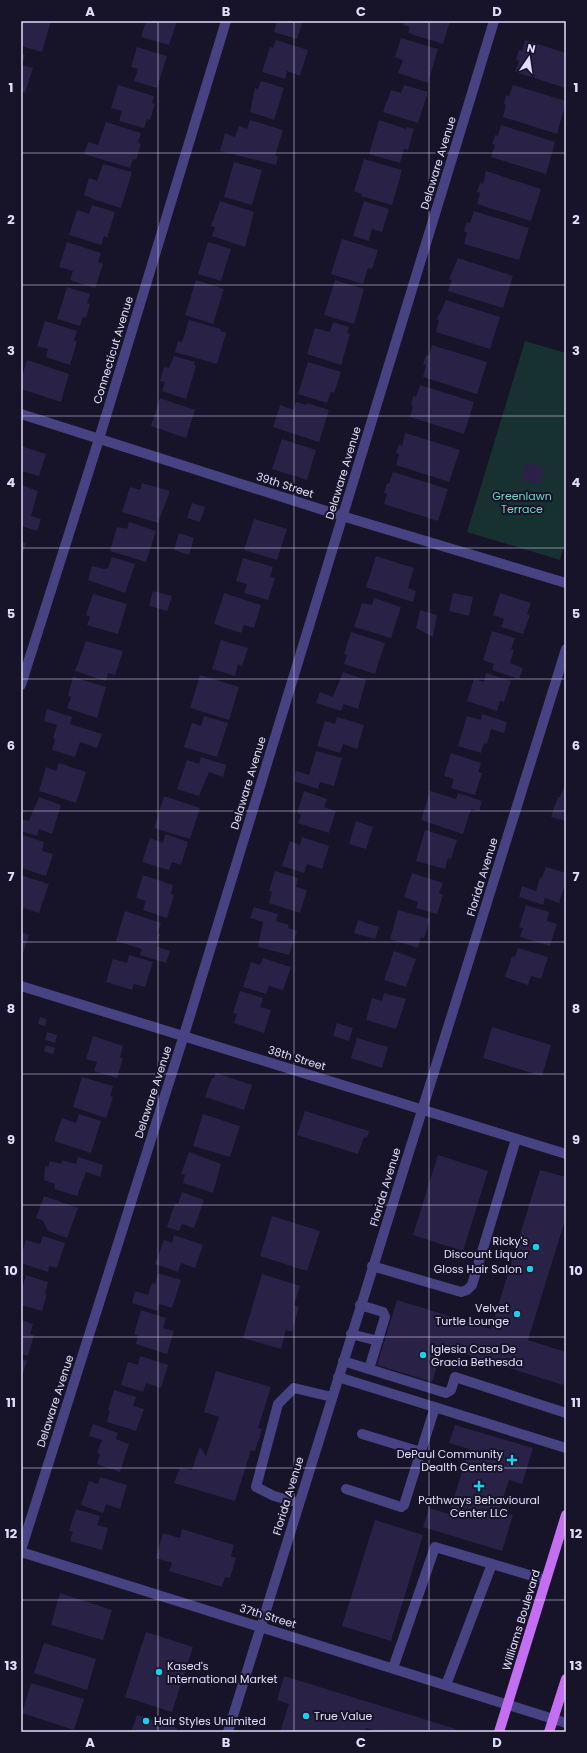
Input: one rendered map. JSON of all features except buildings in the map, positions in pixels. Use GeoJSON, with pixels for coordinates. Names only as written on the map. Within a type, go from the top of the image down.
{"type":"FeatureCollection","features":[{"type":"Feature","properties":{"kind":"main road","name":"Williams Boulevard"},"geometry":{"type":"LineString","coordinates":[[499,1732],[566,1515]]}},
{"type":"Feature","properties":{"kind":"main road"},"geometry":{"type":"LineString","coordinates":[[549,1732],[566,1679]]}},
{"type":"Feature","properties":{"kind":"street","name":"Connecticut Avenue"},"geometry":{"type":"LineString","coordinates":[[21,685],[99,439],[226,21]]}},
{"type":"Feature","properties":{"kind":"street","name":"Delaware Avenue"},"geometry":{"type":"LineString","coordinates":[[21,1551],[184,1035],[494,21]]}},
{"type":"Feature","properties":{"kind":"street","name":"39th Street"},"geometry":{"type":"LineString","coordinates":[[21,414],[342,516],[566,583]]}},
{"type":"Feature","properties":{"kind":"street","name":"Florida Avenue"},"geometry":{"type":"LineString","coordinates":[[228,1732],[372,1266],[566,649]]}},
{"type":"Feature","properties":{"kind":"street","name":"38th Street"},"geometry":{"type":"LineString","coordinates":[[21,986],[566,1154]]}},
{"type":"Feature","properties":{"kind":"street"},"geometry":{"type":"LineString","coordinates":[[372,1266],[461,1292],[468,1290],[472,1285],[516,1139]]}},
{"type":"Feature","properties":{"kind":"street"},"geometry":{"type":"LineString","coordinates":[[360,1305],[383,1312],[385,1317],[369,1369]]}},
{"type":"Feature","properties":{"kind":"street"},"geometry":{"type":"LineString","coordinates":[[351,1334],[378,1341]]}},
{"type":"Feature","properties":{"kind":"street"},"geometry":{"type":"LineString","coordinates":[[343,1361],[446,1393],[451,1390],[455,1377],[566,1413]]}},
{"type":"Feature","properties":{"kind":"street"},"geometry":{"type":"LineString","coordinates":[[338,1377],[566,1448]]}},
{"type":"Feature","properties":{"kind":"street"},"geometry":{"type":"LineString","coordinates":[[299,1504],[274,1496],[256,1487],[278,1404],[294,1388],[332,1397]]}},
{"type":"Feature","properties":{"kind":"street"},"geometry":{"type":"LineString","coordinates":[[346,1489],[401,1507],[404,1505],[435,1407]]}},
{"type":"Feature","properties":{"kind":"street"},"geometry":{"type":"LineString","coordinates":[[362,1434],[421,1452]]}},
{"type":"Feature","properties":{"kind":"street"},"geometry":{"type":"LineString","coordinates":[[393,1668],[435,1547],[546,1580]]}},
{"type":"Feature","properties":{"kind":"street","name":"37th Street"},"geometry":{"type":"LineString","coordinates":[[21,1551],[566,1723]]}},
{"type":"Feature","properties":{"kind":"street"},"geometry":{"type":"LineString","coordinates":[[446,1685],[492,1564]]}},
{"type":"Feature","properties":{"kind":"green space","name":"Greenlawn Terrace"},"geometry":{"type":"Polygon","coordinates":[[[525,341],[566,353],[566,541],[560,560],[467,532],[525,341]]]}},
{"type":"Feature","properties":{"kind":"place","name":"Ricky's Discount Liquor"},"geometry":{"type":"Point","coordinates":[536,1247]}},
{"type":"Feature","properties":{"kind":"place","name":"Gloss Hair Salon"},"geometry":{"type":"Point","coordinates":[530,1269]}},
{"type":"Feature","properties":{"kind":"place","name":"Velvet Turtle Lounge"},"geometry":{"type":"Point","coordinates":[517,1314]}},
{"type":"Feature","properties":{"kind":"place","name":"Iglesia Casa De Gracia Bethesda"},"geometry":{"type":"Point","coordinates":[423,1355]}},
{"type":"Feature","properties":{"kind":"place","name":"DePaul Community Dealth Centers"},"geometry":{"type":"Point","coordinates":[512,1460]}},
{"type":"Feature","properties":{"kind":"place","name":"Pathways Behavioural Center LLC"},"geometry":{"type":"Point","coordinates":[479,1486]}},
{"type":"Feature","properties":{"kind":"place","name":"Kased's International Market"},"geometry":{"type":"Point","coordinates":[159,1672]}},
{"type":"Feature","properties":{"kind":"place","name":"True Value"},"geometry":{"type":"Point","coordinates":[306,1716]}},
{"type":"Feature","properties":{"kind":"place","name":"Hair Styles Unlimited"},"geometry":{"type":"Point","coordinates":[146,1721]}}]}
